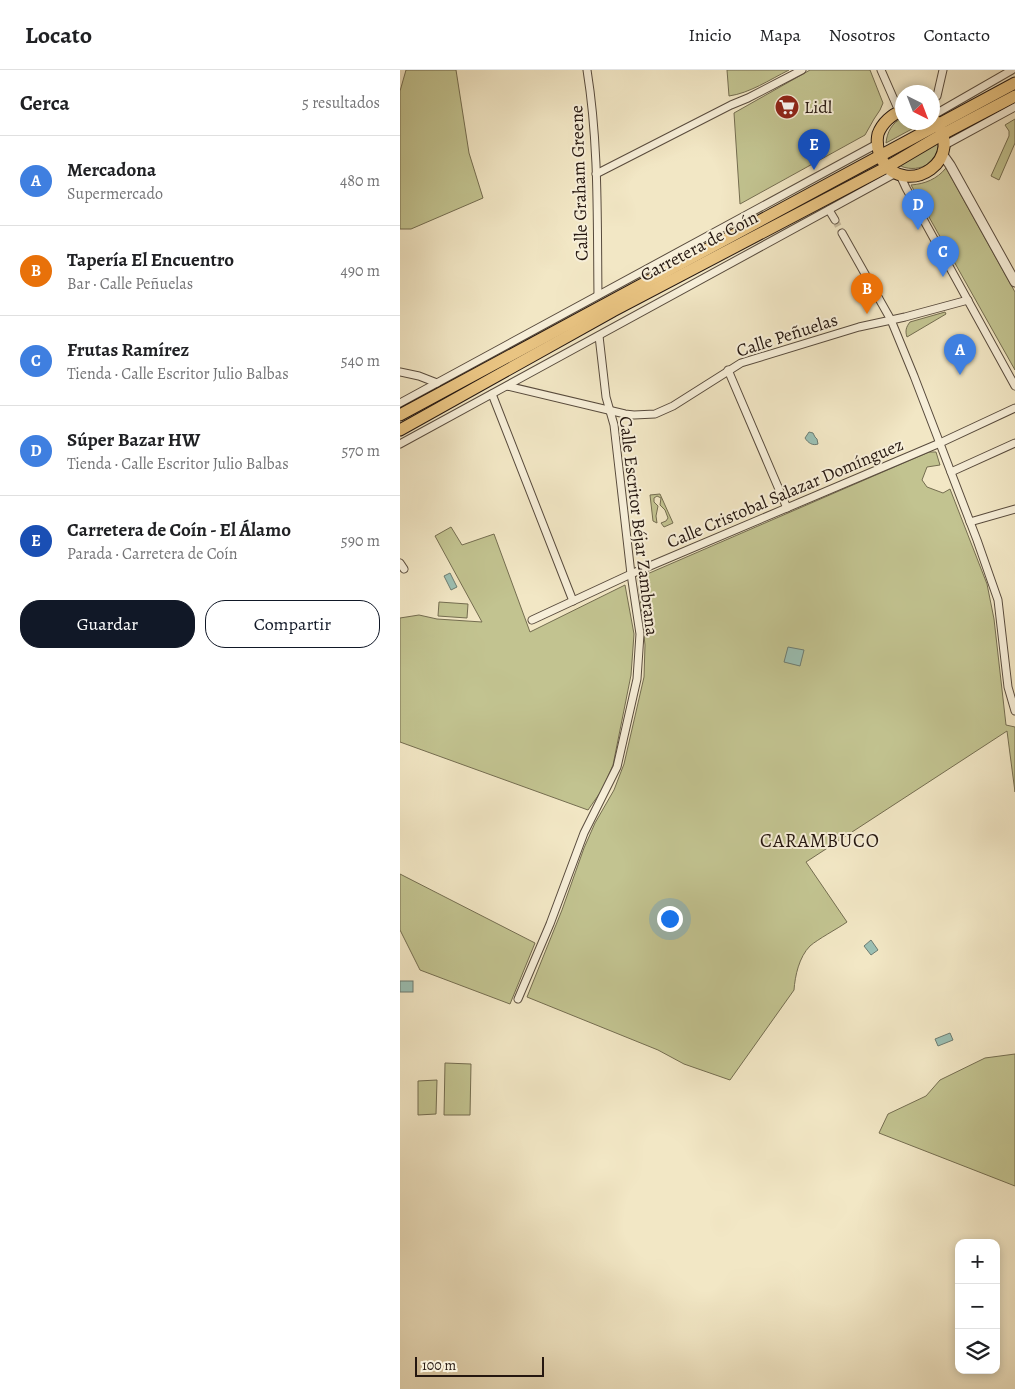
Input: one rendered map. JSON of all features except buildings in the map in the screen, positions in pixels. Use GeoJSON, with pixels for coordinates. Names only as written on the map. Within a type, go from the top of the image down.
{"type":"FeatureCollection","features":[{"type":"Feature","properties":{"kind":"main road"},"geometry":{"type":"LineString","coordinates":[[400,415],[879,150],[939,132],[1015,82]]}},
{"type":"Feature","properties":{"kind":"main road","name":"Carretera de Coín"},"geometry":{"type":"LineString","coordinates":[[400,430],[613,311],[895,172],[939,132],[1015,96]]}},
{"type":"Feature","properties":{"kind":"main road"},"geometry":{"type":"LineString","coordinates":[[895,114],[883,124],[878,134],[879,150],[895,172],[914,176],[930,171],[936,165],[939,132]]}},
{"type":"Feature","properties":{"kind":"street","name":"Calle Graham Greene"},"geometry":{"type":"LineString","coordinates":[[587,70],[591,98],[596,174],[598,295]]}},
{"type":"Feature","properties":{"kind":"street"},"geometry":{"type":"LineString","coordinates":[[596,174],[802,70]]}},
{"type":"Feature","properties":{"kind":"street"},"geometry":{"type":"LineString","coordinates":[[881,70],[895,99]]}},
{"type":"Feature","properties":{"kind":"street"},"geometry":{"type":"LineString","coordinates":[[940,85],[943,70]]}},
{"type":"Feature","properties":{"kind":"street","name":"Carretera de Coín"},"geometry":{"type":"LineString","coordinates":[[939,132],[1012,70]]}},
{"type":"Feature","properties":{"kind":"street","name":"Carretera de Coín"},"geometry":{"type":"LineString","coordinates":[[939,132],[1015,107]]}},
{"type":"Feature","properties":{"kind":"street"},"geometry":{"type":"LineString","coordinates":[[939,132],[950,165],[1015,282]]}},
{"type":"Feature","properties":{"kind":"street","name":"Carretera de Coín"},"geometry":{"type":"LineString","coordinates":[[400,403],[598,295],[879,150]]}},
{"type":"Feature","properties":{"kind":"street"},"geometry":{"type":"LineString","coordinates":[[895,172],[1015,386]]}},
{"type":"Feature","properties":{"kind":"street","name":"Carretera de Coín"},"geometry":{"type":"LineString","coordinates":[[400,444],[829,210],[895,172]]}},
{"type":"Feature","properties":{"kind":"street"},"geometry":{"type":"LineString","coordinates":[[829,210],[835,220]]}},
{"type":"Feature","properties":{"kind":"street"},"geometry":{"type":"LineString","coordinates":[[842,233],[891,320],[970,522],[998,600],[1008,687],[1015,711]]}},
{"type":"Feature","properties":{"kind":"street","name":"Calle Peñuelas"},"geometry":{"type":"LineString","coordinates":[[507,386],[634,415],[655,414],[673,406],[741,363],[859,327],[968,300]]}},
{"type":"Feature","properties":{"kind":"street","name":"Calle Escritor Béjar Zambrana"},"geometry":{"type":"LineString","coordinates":[[518,999],[550,924],[584,833],[617,767],[635,688],[640,634],[631,574],[614,425],[606,397],[599,336]]}},
{"type":"Feature","properties":{"kind":"street"},"geometry":{"type":"LineString","coordinates":[[728,370],[787,508]]}},
{"type":"Feature","properties":{"kind":"street"},"geometry":{"type":"LineString","coordinates":[[400,372],[419,376],[436,383]]}},
{"type":"Feature","properties":{"kind":"street"},"geometry":{"type":"LineString","coordinates":[[492,394],[573,601]]}},
{"type":"Feature","properties":{"kind":"street","name":"Calle Cristobal Salazar Domínguez"},"geometry":{"type":"LineString","coordinates":[[532,620],[631,574],[940,443],[1015,408]]}},
{"type":"Feature","properties":{"kind":"street"},"geometry":{"type":"LineString","coordinates":[[951,472],[1015,443]]}},
{"type":"Feature","properties":{"kind":"street"},"geometry":{"type":"LineString","coordinates":[[970,522],[1015,509]]}},
{"type":"Feature","properties":{"kind":"green space"},"geometry":{"type":"Polygon","coordinates":[[[406,70],[456,70],[469,153],[483,198],[411,229],[400,229],[400,91],[406,70]]]}},
{"type":"Feature","properties":{"kind":"green space"},"geometry":{"type":"Polygon","coordinates":[[[727,70],[789,70],[752,89],[729,96],[727,70]]]}},
{"type":"Feature","properties":{"kind":"green space"},"geometry":{"type":"Polygon","coordinates":[[[810,70],[870,70],[883,103],[880,110],[865,135],[740,204],[734,113],[810,70]]]}},
{"type":"Feature","properties":{"kind":"green space"},"geometry":{"type":"Polygon","coordinates":[[[1015,119],[1015,143],[999,180],[991,176],[1009,136],[1009,131],[1005,125],[1015,119]]]}},
{"type":"Feature","properties":{"kind":"green space"},"geometry":{"type":"Polygon","coordinates":[[[895,122],[895,130],[910,130],[886,143],[895,122]]]}},
{"type":"Feature","properties":{"kind":"green space"},"geometry":{"type":"Polygon","coordinates":[[[938,143],[935,157],[925,166],[905,168],[898,165],[938,143]]]}},
{"type":"Feature","properties":{"kind":"green space"},"geometry":{"type":"Polygon","coordinates":[[[946,168],[1015,292],[1015,370],[911,185],[930,180],[946,168]]]}},
{"type":"Feature","properties":{"kind":"green space"},"geometry":{"type":"Polygon","coordinates":[[[945,312],[946,314],[907,337],[906,329],[910,322],[945,312]]]}},
{"type":"Feature","properties":{"kind":"green space"},"geometry":{"type":"Polygon","coordinates":[[[929,452],[936,452],[940,465],[927,467],[922,480],[927,487],[943,493],[950,489],[987,584],[994,619],[1006,725],[1015,727],[1015,792],[1007,731],[806,862],[847,922],[813,943],[806,950],[798,967],[794,990],[730,1080],[684,1064],[658,1050],[527,997],[562,910],[584,848],[595,823],[614,790],[624,764],[644,677],[645,645],[638,578],[929,452]]]}},
{"type":"Feature","properties":{"kind":"green space"},"geometry":{"type":"Polygon","coordinates":[[[660,494],[673,523],[664,527],[661,523],[668,518],[665,510],[660,505],[661,498],[657,496],[654,498],[654,502],[658,506],[657,523],[653,521],[650,495],[660,494]]]}},
{"type":"Feature","properties":{"kind":"green space"},"geometry":{"type":"Polygon","coordinates":[[[451,527],[462,545],[494,534],[530,632],[625,585],[634,634],[631,675],[613,765],[602,790],[588,810],[400,742],[400,618],[419,615],[437,619],[482,622],[435,536],[451,527]]]}},
{"type":"Feature","properties":{"kind":"green space"},"geometry":{"type":"Polygon","coordinates":[[[439,602],[468,604],[467,618],[438,616],[439,602]]]}},
{"type":"Feature","properties":{"kind":"green space"},"geometry":{"type":"Polygon","coordinates":[[[400,874],[535,943],[510,1004],[420,970],[400,930],[400,874]]]}},
{"type":"Feature","properties":{"kind":"green space"},"geometry":{"type":"Polygon","coordinates":[[[1015,1054],[1015,1186],[879,1133],[888,1114],[926,1096],[940,1080],[985,1058],[1015,1054]]]}},
{"type":"Feature","properties":{"kind":"green space"},"geometry":{"type":"Polygon","coordinates":[[[445,1063],[471,1064],[470,1115],[444,1115],[445,1063]]]}},
{"type":"Feature","properties":{"kind":"green space"},"geometry":{"type":"Polygon","coordinates":[[[437,1080],[436,1114],[418,1115],[418,1081],[437,1080]]]}},
{"type":"Feature","properties":{"kind":"water"},"geometry":{"type":"Polygon","coordinates":[[[809,432],[813,433],[818,444],[809,443],[806,440],[805,438],[809,432]]]}},
{"type":"Feature","properties":{"kind":"water"},"geometry":{"type":"Polygon","coordinates":[[[450,573],[457,587],[451,590],[444,576],[450,573]]]}},
{"type":"Feature","properties":{"kind":"water"},"geometry":{"type":"Polygon","coordinates":[[[788,647],[804,650],[800,666],[784,662],[788,647]]]}},
{"type":"Feature","properties":{"kind":"water"},"geometry":{"type":"Polygon","coordinates":[[[871,940],[878,950],[871,955],[864,946],[871,940]]]}},
{"type":"Feature","properties":{"kind":"water"},"geometry":{"type":"Polygon","coordinates":[[[400,981],[413,981],[413,992],[400,992],[400,981]]]}},
{"type":"Feature","properties":{"kind":"water"},"geometry":{"type":"Polygon","coordinates":[[[950,1033],[953,1040],[938,1046],[935,1039],[950,1033]]]}},
{"type":"Feature","properties":{"kind":"tunnel"},"geometry":{"type":"LineString","coordinates":[[835,220],[842,233]]}},
{"type":"Feature","properties":{"kind":"place","name":"Lidl"},"geometry":{"type":"Point","coordinates":[787,107]}},
{"type":"Feature","properties":{"kind":"place","name":"Carretera de Coín - El Álamo"},"geometry":{"type":"Point","coordinates":[814,170]}},
{"type":"Feature","properties":{"kind":"place","name":"Súper Bazar HW"},"geometry":{"type":"Point","coordinates":[918,230]}},
{"type":"Feature","properties":{"kind":"place","name":"Frutas Ramírez"},"geometry":{"type":"Point","coordinates":[943,277]}},
{"type":"Feature","properties":{"kind":"place","name":"Tapería El Encuentro"},"geometry":{"type":"Point","coordinates":[867,314]}},
{"type":"Feature","properties":{"kind":"place","name":"Mercadona"},"geometry":{"type":"Point","coordinates":[960,375]}},
{"type":"Feature","properties":{"kind":"district","name":"CARAMBUCO"},"geometry":{"type":"Point","coordinates":[820,841]}}]}
